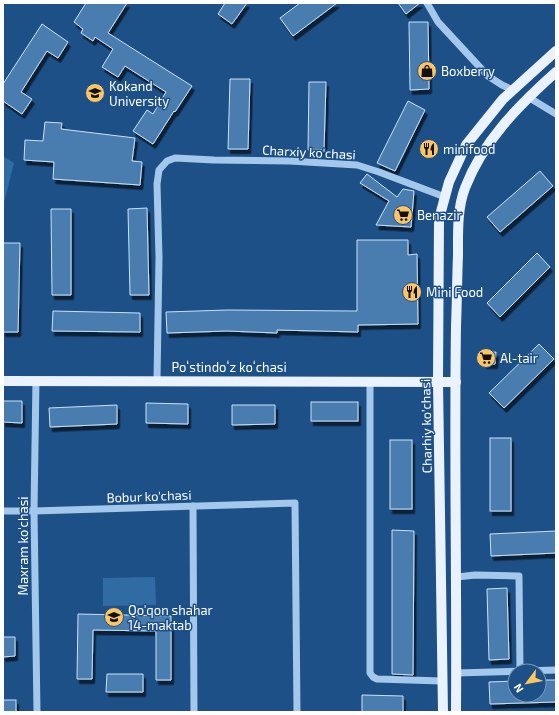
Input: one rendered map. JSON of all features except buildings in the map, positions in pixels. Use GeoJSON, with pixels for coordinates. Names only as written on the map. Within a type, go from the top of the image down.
{"type":"FeatureCollection","features":[{"type":"Feature","properties":{"kind":"main road","name":"Charhiy ko'chasi"},"geometry":{"type":"LineString","coordinates":[[442,712],[438,382],[439,219],[449,182],[466,145],[491,113],[513,90],[556,51]]}},
{"type":"Feature","properties":{"kind":"main road"},"geometry":{"type":"LineString","coordinates":[[456,712],[456,382],[458,218],[464,189],[482,152],[528,97],[556,72]]}},
{"type":"Feature","properties":{"kind":"main road","name":"Poʻstindoʻz koʻchasi"},"geometry":{"type":"LineString","coordinates":[[3,380],[456,382]]}},
{"type":"Feature","properties":{"kind":"street"},"geometry":{"type":"LineString","coordinates":[[427,3],[438,22],[488,76],[513,90]]}},
{"type":"Feature","properties":{"kind":"street"},"geometry":{"type":"LineString","coordinates":[[528,97],[556,114]]}},
{"type":"Feature","properties":{"kind":"street","name":"Charxiy ko'chasi"},"geometry":{"type":"LineString","coordinates":[[157,380],[159,257],[157,184],[159,170],[167,161],[175,158],[290,161],[357,165],[445,197]]}},
{"type":"Feature","properties":{"kind":"street","name":"Maxram ko'chasi"},"geometry":{"type":"LineString","coordinates":[[36,380],[34,511],[37,712]]}},
{"type":"Feature","properties":{"kind":"street"},"geometry":{"type":"LineString","coordinates":[[370,381],[370,673],[373,677],[378,679],[442,681]]}},
{"type":"Feature","properties":{"kind":"street","name":"Bobur ko'chasi"},"geometry":{"type":"LineString","coordinates":[[3,510],[34,511],[296,503],[297,712]]}},
{"type":"Feature","properties":{"kind":"street"},"geometry":{"type":"LineString","coordinates":[[193,506],[194,712]]}},
{"type":"Feature","properties":{"kind":"street"},"geometry":{"type":"LineString","coordinates":[[457,577],[475,575],[519,576],[520,663]]}},
{"type":"Feature","properties":{"kind":"street"},"geometry":{"type":"LineString","coordinates":[[456,672],[507,670]]}},
{"type":"Feature","properties":{"kind":"shaded area"},"geometry":{"type":"Polygon","coordinates":[[[3,156],[14,163],[3,207],[3,156]]]}},
{"type":"Feature","properties":{"kind":"shaded area"},"geometry":{"type":"Polygon","coordinates":[[[155,577],[156,605],[103,606],[103,578],[155,577]]]}},
{"type":"Feature","properties":{"kind":"place","name":"Boxberry"},"geometry":{"type":"Point","coordinates":[427,71]}},
{"type":"Feature","properties":{"kind":"place","name":"Kokand University"},"geometry":{"type":"Point","coordinates":[95,93]}},
{"type":"Feature","properties":{"kind":"place","name":"minifood"},"geometry":{"type":"Point","coordinates":[429,149]}},
{"type":"Feature","properties":{"kind":"place","name":"Benazir"},"geometry":{"type":"Point","coordinates":[403,215]}},
{"type":"Feature","properties":{"kind":"place","name":"Mini Food"},"geometry":{"type":"Point","coordinates":[412,292]}},
{"type":"Feature","properties":{"kind":"place","name":"Al-tair"},"geometry":{"type":"Point","coordinates":[486,358]}},
{"type":"Feature","properties":{"kind":"place","name":"Qo'qon shahar 14-maktab"},"geometry":{"type":"Point","coordinates":[114,617]}}]}
